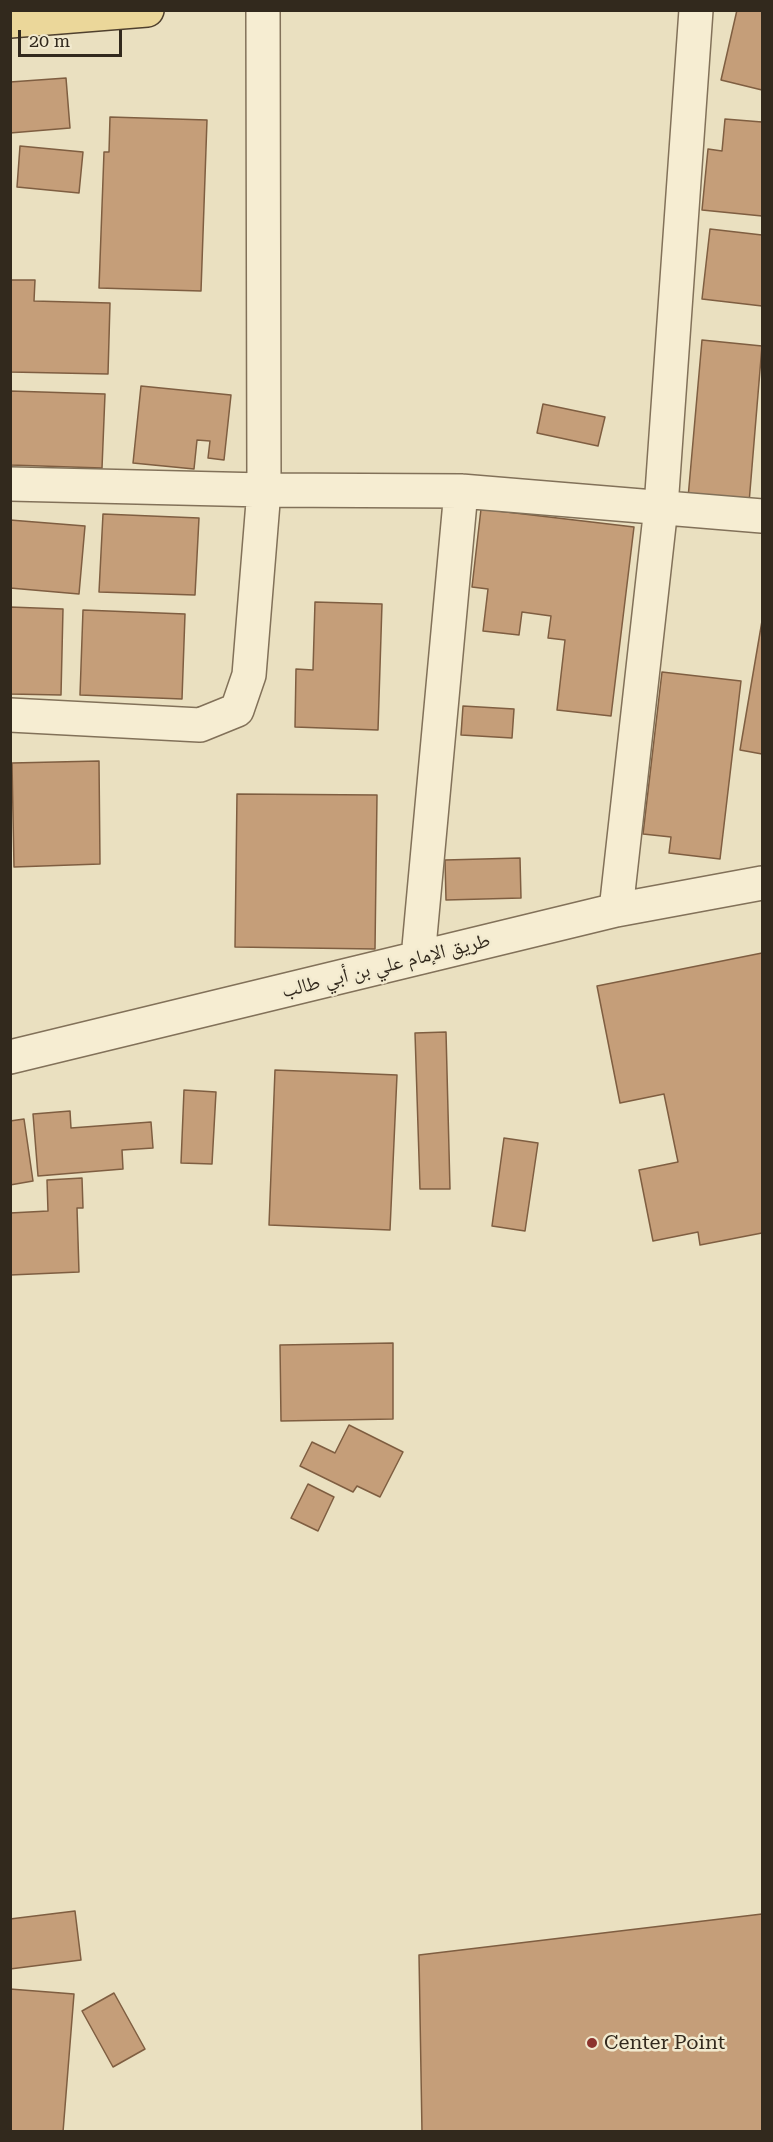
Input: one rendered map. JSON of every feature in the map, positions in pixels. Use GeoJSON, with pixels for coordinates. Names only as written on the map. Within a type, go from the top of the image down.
{"type":"FeatureCollection","features":[{"type":"Feature","properties":{"kind":"main road"},"geometry":{"type":"LineString","coordinates":[[10,21],[147,10]]}},
{"type":"Feature","properties":{"kind":"street"},"geometry":{"type":"LineString","coordinates":[[10,715],[200,725],[237,710],[249,675],[264,490],[263,10]]}},
{"type":"Feature","properties":{"kind":"street"},"geometry":{"type":"LineString","coordinates":[[616,910],[661,507],[696,10]]}},
{"type":"Feature","properties":{"kind":"street"},"geometry":{"type":"LineString","coordinates":[[10,484],[264,490],[461,490],[762,516]]}},
{"type":"Feature","properties":{"kind":"street"},"geometry":{"type":"LineString","coordinates":[[418,958],[461,490]]}},
{"type":"Feature","properties":{"kind":"street","name":"طريق الإمام علي بن أبي طالب"},"geometry":{"type":"LineString","coordinates":[[10,1057],[616,910],[762,883]]}},
{"type":"Feature","properties":{"kind":"building"},"geometry":{"type":"Polygon","coordinates":[[[737,10],[762,11],[762,90],[721,80],[737,10]]]}},
{"type":"Feature","properties":{"kind":"building"},"geometry":{"type":"Polygon","coordinates":[[[66,78],[70,128],[10,133],[10,82],[66,78]]]}},
{"type":"Feature","properties":{"kind":"building"},"geometry":{"type":"Polygon","coordinates":[[[110,117],[207,120],[201,291],[99,288],[104,152],[109,152],[110,117]]]}},
{"type":"Feature","properties":{"kind":"building"},"geometry":{"type":"Polygon","coordinates":[[[725,119],[762,122],[762,216],[702,210],[708,149],[722,151],[725,119]]]}},
{"type":"Feature","properties":{"kind":"building"},"geometry":{"type":"Polygon","coordinates":[[[20,146],[83,152],[79,193],[17,187],[20,146]]]}},
{"type":"Feature","properties":{"kind":"building"},"geometry":{"type":"Polygon","coordinates":[[[710,229],[762,235],[762,306],[702,299],[710,229]]]}},
{"type":"Feature","properties":{"kind":"building"},"geometry":{"type":"Polygon","coordinates":[[[10,280],[35,280],[34,301],[110,303],[108,374],[10,372],[10,280]]]}},
{"type":"Feature","properties":{"kind":"building"},"geometry":{"type":"Polygon","coordinates":[[[702,340],[762,346],[749,503],[688,498],[702,340]]]}},
{"type":"Feature","properties":{"kind":"building"},"geometry":{"type":"Polygon","coordinates":[[[141,386],[231,395],[224,460],[208,458],[210,441],[197,440],[194,469],[133,463],[141,386]]]}},
{"type":"Feature","properties":{"kind":"building"},"geometry":{"type":"Polygon","coordinates":[[[10,391],[105,394],[102,468],[10,465],[10,391]]]}},
{"type":"Feature","properties":{"kind":"building"},"geometry":{"type":"Polygon","coordinates":[[[543,404],[605,417],[598,446],[537,433],[543,404]]]}},
{"type":"Feature","properties":{"kind":"building"},"geometry":{"type":"Polygon","coordinates":[[[481,509],[634,527],[611,716],[557,710],[565,640],[548,638],[551,616],[522,612],[519,635],[483,631],[488,589],[472,587],[481,509]]]}},
{"type":"Feature","properties":{"kind":"building"},"geometry":{"type":"Polygon","coordinates":[[[103,514],[199,518],[195,595],[99,592],[103,514]]]}},
{"type":"Feature","properties":{"kind":"building"},"geometry":{"type":"Polygon","coordinates":[[[10,520],[85,526],[79,594],[10,588],[10,520]]]}},
{"type":"Feature","properties":{"kind":"building"},"geometry":{"type":"Polygon","coordinates":[[[315,602],[382,604],[378,730],[295,727],[296,669],[313,670],[315,602]]]}},
{"type":"Feature","properties":{"kind":"building"},"geometry":{"type":"Polygon","coordinates":[[[10,607],[63,609],[61,695],[10,694],[10,607]]]}},
{"type":"Feature","properties":{"kind":"building"},"geometry":{"type":"Polygon","coordinates":[[[83,610],[185,614],[182,699],[80,695],[83,610]]]}},
{"type":"Feature","properties":{"kind":"building"},"geometry":{"type":"Polygon","coordinates":[[[762,621],[762,754],[740,750],[762,621]]]}},
{"type":"Feature","properties":{"kind":"building"},"geometry":{"type":"Polygon","coordinates":[[[662,672],[741,681],[720,859],[669,853],[671,837],[643,834],[662,672]]]}},
{"type":"Feature","properties":{"kind":"building"},"geometry":{"type":"Polygon","coordinates":[[[463,706],[514,709],[512,738],[461,735],[463,706]]]}},
{"type":"Feature","properties":{"kind":"building"},"geometry":{"type":"Polygon","coordinates":[[[99,761],[100,864],[14,867],[12,763],[99,761]]]}},
{"type":"Feature","properties":{"kind":"building"},"geometry":{"type":"Polygon","coordinates":[[[237,794],[377,795],[375,949],[235,947],[237,794]]]}},
{"type":"Feature","properties":{"kind":"building"},"geometry":{"type":"Polygon","coordinates":[[[520,858],[521,898],[446,900],[445,860],[520,858]]]}},
{"type":"Feature","properties":{"kind":"building"},"geometry":{"type":"Polygon","coordinates":[[[762,953],[762,1233],[700,1245],[698,1232],[653,1241],[639,1170],[678,1162],[664,1094],[620,1103],[597,986],[762,953]]]}},
{"type":"Feature","properties":{"kind":"building"},"geometry":{"type":"Polygon","coordinates":[[[446,1032],[450,1189],[420,1189],[415,1033],[446,1032]]]}},
{"type":"Feature","properties":{"kind":"building"},"geometry":{"type":"Polygon","coordinates":[[[275,1070],[397,1075],[390,1230],[269,1225],[275,1070]]]}},
{"type":"Feature","properties":{"kind":"building"},"geometry":{"type":"Polygon","coordinates":[[[184,1090],[216,1092],[212,1164],[181,1163],[184,1090]]]}},
{"type":"Feature","properties":{"kind":"building"},"geometry":{"type":"Polygon","coordinates":[[[70,1111],[71,1128],[151,1122],[153,1148],[122,1150],[123,1169],[38,1176],[33,1114],[70,1111]]]}},
{"type":"Feature","properties":{"kind":"building"},"geometry":{"type":"Polygon","coordinates":[[[24,1119],[33,1181],[10,1185],[10,1121],[24,1119]]]}},
{"type":"Feature","properties":{"kind":"building"},"geometry":{"type":"Polygon","coordinates":[[[504,1138],[538,1143],[525,1231],[492,1226],[504,1138]]]}},
{"type":"Feature","properties":{"kind":"building"},"geometry":{"type":"Polygon","coordinates":[[[82,1178],[83,1208],[77,1208],[79,1272],[10,1275],[10,1213],[48,1211],[47,1180],[82,1178]]]}},
{"type":"Feature","properties":{"kind":"building"},"geometry":{"type":"Polygon","coordinates":[[[393,1343],[393,1419],[281,1421],[280,1345],[393,1343]]]}},
{"type":"Feature","properties":{"kind":"building"},"geometry":{"type":"Polygon","coordinates":[[[349,1425],[403,1452],[380,1497],[357,1486],[353,1492],[300,1466],[312,1442],[335,1453],[349,1425]]]}},
{"type":"Feature","properties":{"kind":"building"},"geometry":{"type":"Polygon","coordinates":[[[308,1484],[334,1497],[318,1531],[291,1518],[308,1484]]]}},
{"type":"Feature","properties":{"kind":"building"},"geometry":{"type":"Polygon","coordinates":[[[75,1911],[81,1960],[10,1969],[10,1919],[75,1911]]]}},
{"type":"Feature","properties":{"kind":"building","name":"Center Point"},"geometry":{"type":"Polygon","coordinates":[[[762,1914],[762,2132],[422,2132],[419,1955],[762,1914]]]}},
{"type":"Feature","properties":{"kind":"building"},"geometry":{"type":"Polygon","coordinates":[[[10,1989],[74,1994],[63,2132],[10,2132],[10,1989]]]}},
{"type":"Feature","properties":{"kind":"building"},"geometry":{"type":"Polygon","coordinates":[[[114,1993],[145,2049],[113,2067],[82,2011],[114,1993]]]}},
{"type":"Feature","properties":{"kind":"place","name":"Center Point"},"geometry":{"type":"Point","coordinates":[592,2043]}}]}
